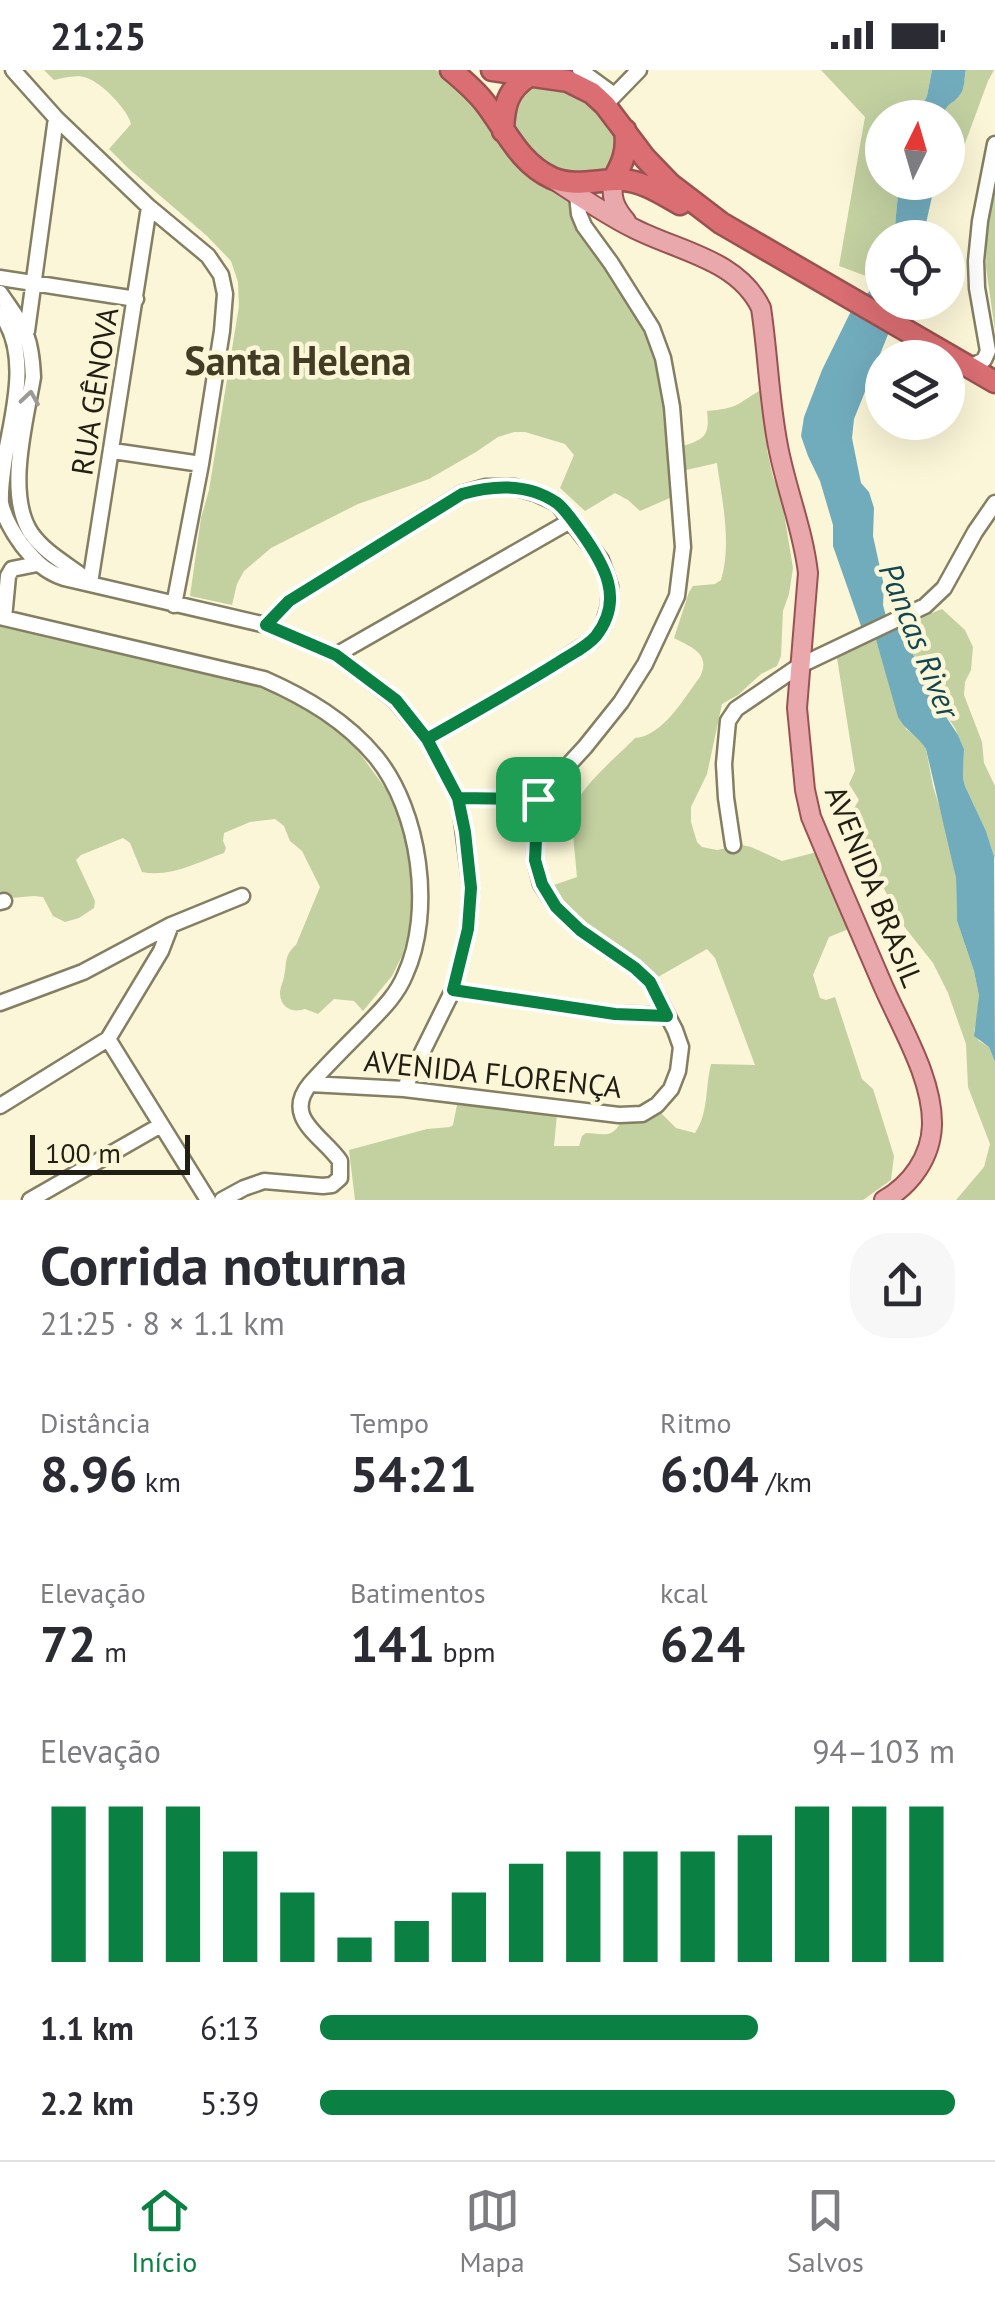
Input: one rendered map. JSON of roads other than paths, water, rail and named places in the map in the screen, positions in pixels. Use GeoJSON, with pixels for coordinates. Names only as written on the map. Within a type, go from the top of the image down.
{"type":"FeatureCollection","features":[{"type":"Feature","properties":{"kind":"highway"},"geometry":{"type":"LineString","coordinates":[[451,70],[474,90],[527,161],[553,178],[588,184],[626,180],[652,189],[720,223],[995,382]]}},
{"type":"Feature","properties":{"kind":"highway"},"geometry":{"type":"LineString","coordinates":[[492,70],[568,82],[610,100],[625,130],[646,158],[670,184],[720,223]]}},
{"type":"Feature","properties":{"kind":"highway"},"geometry":{"type":"LineString","coordinates":[[504,131],[506,100],[528,73]]}},
{"type":"Feature","properties":{"kind":"highway"},"geometry":{"type":"LineString","coordinates":[[614,180],[627,146],[625,130]]}},
{"type":"Feature","properties":{"kind":"main road","name":"AVENIDA BRASIL"},"geometry":{"type":"LineString","coordinates":[[553,178],[634,228],[740,278],[754,292],[761,308],[775,433],[808,573],[797,708],[811,817],[882,986],[916,1055],[931,1108],[929,1148],[919,1169],[884,1200]]}},
{"type":"Feature","properties":{"kind":"main road"},"geometry":{"type":"LineString","coordinates":[[614,180],[616,210],[634,228]]}},
{"type":"Feature","properties":{"kind":"street"},"geometry":{"type":"LineString","coordinates":[[13,70],[56,118],[208,256],[221,276],[225,294],[201,464],[174,605]]}},
{"type":"Feature","properties":{"kind":"street"},"geometry":{"type":"LineString","coordinates":[[580,70],[610,100],[639,70]]}},
{"type":"Feature","properties":{"kind":"street"},"geometry":{"type":"LineString","coordinates":[[56,118],[27,331],[33,376],[19,471],[20,495],[24,519],[32,533],[58,560],[90,583]]}},
{"type":"Feature","properties":{"kind":"street"},"geometry":{"type":"LineString","coordinates":[[970,367],[987,356],[976,261],[995,144]]}},
{"type":"Feature","properties":{"kind":"street"},"geometry":{"type":"LineString","coordinates":[[458,798],[538,799],[621,702],[646,664],[677,596],[683,547],[682,510],[663,358],[652,328],[584,226],[576,195]]}},
{"type":"Feature","properties":{"kind":"street","name":"RUA GÊNOVA"},"geometry":{"type":"LineString","coordinates":[[90,583],[149,206]]}},
{"type":"Feature","properties":{"kind":"street"},"geometry":{"type":"LineString","coordinates":[[0,278],[136,299]]}},
{"type":"Feature","properties":{"kind":"street"},"geometry":{"type":"LineString","coordinates":[[0,294],[27,331]]}},
{"type":"Feature","properties":{"kind":"street"},"geometry":{"type":"LineString","coordinates":[[0,313],[14,343],[17,378],[0,485],[1,507],[16,537],[37,564],[64,578],[266,625],[336,655],[396,700],[427,739],[458,798],[471,888],[468,929],[453,990],[404,1089]]}},
{"type":"Feature","properties":{"kind":"street"},"geometry":{"type":"LineString","coordinates":[[984,326],[995,346]]}},
{"type":"Feature","properties":{"kind":"street"},"geometry":{"type":"LineString","coordinates":[[113,451],[201,464]]}},
{"type":"Feature","properties":{"kind":"street"},"geometry":{"type":"LineString","coordinates":[[266,625],[289,601],[462,494],[486,487],[514,487],[558,504],[602,560],[610,586],[603,626],[593,640],[427,739]]}},
{"type":"Feature","properties":{"kind":"street"},"geometry":{"type":"LineString","coordinates":[[1,507],[20,495]]}},
{"type":"Feature","properties":{"kind":"street"},"geometry":{"type":"LineString","coordinates":[[733,845],[724,764],[728,721],[736,709],[799,666],[925,606],[944,588],[995,502]]}},
{"type":"Feature","properties":{"kind":"street"},"geometry":{"type":"LineString","coordinates":[[336,655],[572,520]]}},
{"type":"Feature","properties":{"kind":"street"},"geometry":{"type":"LineString","coordinates":[[37,564],[12,569],[2,618],[264,679],[298,694],[330,713],[374,755],[387,772],[416,842],[419,917],[405,976],[388,1003],[302,1093],[300,1108],[308,1127],[340,1161],[340,1178],[323,1186],[264,1180],[222,1200]]}},
{"type":"Feature","properties":{"kind":"street","name":"AVENIDA FLORENÇA"},"geometry":{"type":"LineString","coordinates":[[310,1084],[404,1089],[619,1115],[642,1114],[657,1106],[678,1071],[680,1047],[650,982],[580,930],[556,907],[542,884],[535,860],[538,799]]}},
{"type":"Feature","properties":{"kind":"street"},"geometry":{"type":"LineString","coordinates":[[0,1003],[82,972],[171,925],[242,896]]}},
{"type":"Feature","properties":{"kind":"street"},"geometry":{"type":"LineString","coordinates":[[0,1106],[108,1039],[162,951],[171,925]]}},
{"type":"Feature","properties":{"kind":"street"},"geometry":{"type":"LineString","coordinates":[[453,990],[615,1014],[667,1016]]}},
{"type":"Feature","properties":{"kind":"street"},"geometry":{"type":"LineString","coordinates":[[108,1039],[208,1200]]}},
{"type":"Feature","properties":{"kind":"street"},"geometry":{"type":"LineString","coordinates":[[30,1200],[161,1125]]}},
{"type":"Feature","properties":{"kind":"water"},"geometry":{"type":"Polygon","coordinates":[[[932,70],[966,70],[963,88],[955,100],[925,100],[932,70]]]}},
{"type":"Feature","properties":{"kind":"water"},"geometry":{"type":"Polygon","coordinates":[[[897,200],[931,200],[927,220],[896,220],[897,200]]]}},
{"type":"Feature","properties":{"kind":"water"},"geometry":{"type":"Polygon","coordinates":[[[865,295],[865,320],[889,320],[891,327],[886,340],[865,340],[865,392],[854,419],[852,438],[861,483],[874,508],[873,536],[884,586],[883,605],[886,616],[901,625],[927,688],[958,735],[964,749],[965,786],[994,856],[995,1062],[989,1047],[974,1036],[979,996],[957,921],[956,878],[926,749],[898,717],[875,636],[861,626],[833,546],[833,525],[820,481],[801,436],[822,370],[854,305],[865,295]]]}},
{"type":"Feature","properties":{"kind":"district","name":"Santa Helena"},"geometry":{"type":"Point","coordinates":[298,360]}},
{"type":"Feature","properties":{"kind":"water label","name":"Pancas River"},"geometry":{"type":"Point","coordinates":[920,640]}}]}
